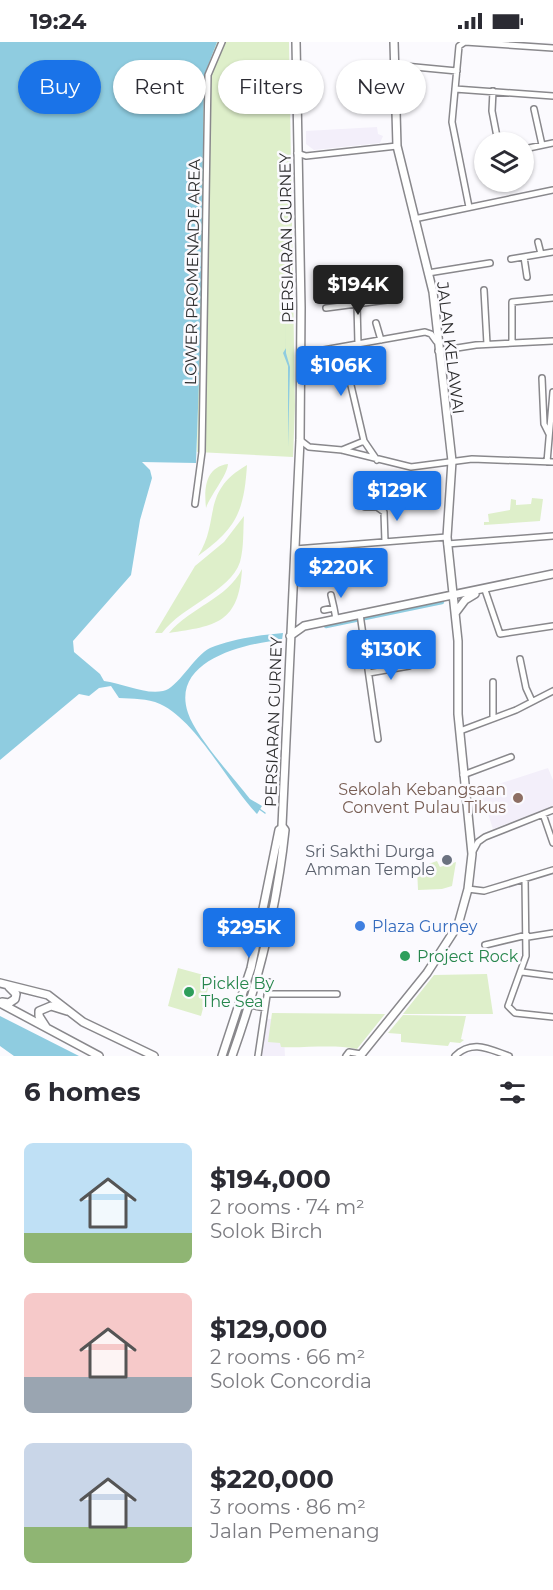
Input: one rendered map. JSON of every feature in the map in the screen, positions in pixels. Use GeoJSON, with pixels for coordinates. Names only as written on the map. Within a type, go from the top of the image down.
{"type":"FeatureCollection","features":[{"type":"Feature","properties":{"kind":"main road","name":"PERSIARAN GURNEY"},"geometry":{"type":"LineString","coordinates":[[232,1056],[250,1005],[277,865],[279,830],[282,828],[300,440],[301,354],[296,42]]}},
{"type":"Feature","properties":{"kind":"main road","name":"JALAN KELAWAI"},"geometry":{"type":"LineString","coordinates":[[394,42],[394,60]]}},
{"type":"Feature","properties":{"kind":"main road","name":"JALAN KELAWAI"},"geometry":{"type":"LineString","coordinates":[[360,1055],[435,962],[458,925],[468,889],[472,855],[460,731],[456,612],[447,541],[452,461],[428,273],[397,146],[396,114]]}},
{"type":"Feature","properties":{"kind":"main road"},"geometry":{"type":"LineString","coordinates":[[290,636],[304,626],[336,619],[360,618],[551,576]]}},
{"type":"Feature","properties":{"kind":"main road"},"geometry":{"type":"LineString","coordinates":[[456,612],[465,600],[483,591]]}},
{"type":"Feature","properties":{"kind":"main road"},"geometry":{"type":"LineString","coordinates":[[292,609],[296,622],[304,626]]}},
{"type":"Feature","properties":{"kind":"main road","name":"PERSIARAN GURNEY"},"geometry":{"type":"LineString","coordinates":[[222,1056],[251,968],[277,865]]}},
{"type":"Feature","properties":{"kind":"main road"},"geometry":{"type":"LineString","coordinates":[[0,983],[48,995],[83,1022],[154,1056]]}},
{"type":"Feature","properties":{"kind":"main road"},"geometry":{"type":"LineString","coordinates":[[0,1002],[9,1003],[15,999],[16,993],[9,987]]}},
{"type":"Feature","properties":{"kind":"main road"},"geometry":{"type":"LineString","coordinates":[[0,1002],[62,1038],[99,1056]]}},
{"type":"Feature","properties":{"kind":"main road"},"geometry":{"type":"LineString","coordinates":[[62,1038],[46,1028],[39,1016],[39,1011],[51,1006],[69,1012]]}},
{"type":"Feature","properties":{"kind":"street","name":"LOWER PROMENADE AREA"},"geometry":{"type":"LineString","coordinates":[[195,504],[202,452],[208,75],[222,42]]}},
{"type":"Feature","properties":{"kind":"street"},"geometry":{"type":"LineString","coordinates":[[470,207],[453,130],[459,46],[465,42],[553,48]]}},
{"type":"Feature","properties":{"kind":"street"},"geometry":{"type":"LineString","coordinates":[[426,68],[457,71]]}},
{"type":"Feature","properties":{"kind":"street"},"geometry":{"type":"LineString","coordinates":[[455,89],[553,96]]}},
{"type":"Feature","properties":{"kind":"street"},"geometry":{"type":"LineString","coordinates":[[493,91],[492,111],[496,132]]}},
{"type":"Feature","properties":{"kind":"street"},"geometry":{"type":"LineString","coordinates":[[534,109],[542,145]]}},
{"type":"Feature","properties":{"kind":"street"},"geometry":{"type":"LineString","coordinates":[[534,147],[553,143]]}},
{"type":"Feature","properties":{"kind":"street"},"geometry":{"type":"LineString","coordinates":[[297,153],[306,156],[397,146]]}},
{"type":"Feature","properties":{"kind":"street"},"geometry":{"type":"LineString","coordinates":[[414,219],[553,190]]}},
{"type":"Feature","properties":{"kind":"street"},"geometry":{"type":"LineString","coordinates":[[538,242],[541,254]]}},
{"type":"Feature","properties":{"kind":"street"},"geometry":{"type":"LineString","coordinates":[[511,259],[553,252]]}},
{"type":"Feature","properties":{"kind":"street"},"geometry":{"type":"LineString","coordinates":[[524,257],[527,277]]}},
{"type":"Feature","properties":{"kind":"street"},"geometry":{"type":"LineString","coordinates":[[428,273],[490,263]]}},
{"type":"Feature","properties":{"kind":"street"},"geometry":{"type":"LineString","coordinates":[[484,290],[487,344]]}},
{"type":"Feature","properties":{"kind":"street"},"geometry":{"type":"LineString","coordinates":[[512,343],[512,302],[553,298]]}},
{"type":"Feature","properties":{"kind":"street"},"geometry":{"type":"LineString","coordinates":[[326,308],[387,300]]}},
{"type":"Feature","properties":{"kind":"street"},"geometry":{"type":"LineString","coordinates":[[357,304],[358,344]]}},
{"type":"Feature","properties":{"kind":"street"},"geometry":{"type":"LineString","coordinates":[[376,323],[381,340]]}},
{"type":"Feature","properties":{"kind":"street"},"geometry":{"type":"LineString","coordinates":[[301,354],[425,332],[436,341]]}},
{"type":"Feature","properties":{"kind":"street"},"geometry":{"type":"LineString","coordinates":[[438,351],[487,344],[553,341]]}},
{"type":"Feature","properties":{"kind":"street"},"geometry":{"type":"LineString","coordinates":[[342,347],[364,441],[379,461]]}},
{"type":"Feature","properties":{"kind":"street"},"geometry":{"type":"LineString","coordinates":[[542,378],[544,424],[549,434]]}},
{"type":"Feature","properties":{"kind":"street"},"geometry":{"type":"LineString","coordinates":[[300,440],[309,447],[342,450],[379,461],[418,467],[471,459],[550,462],[549,434],[553,392],[542,392]]}},
{"type":"Feature","properties":{"kind":"street"},"geometry":{"type":"LineString","coordinates":[[342,450],[364,441]]}},
{"type":"Feature","properties":{"kind":"street"},"geometry":{"type":"LineString","coordinates":[[365,507],[377,507],[384,512],[385,542]]}},
{"type":"Feature","properties":{"kind":"street"},"geometry":{"type":"LineString","coordinates":[[295,549],[385,542],[553,536]]}},
{"type":"Feature","properties":{"kind":"street"},"geometry":{"type":"LineString","coordinates":[[483,591],[498,632],[506,635],[553,626]]}},
{"type":"Feature","properties":{"kind":"street"},"geometry":{"type":"LineString","coordinates":[[331,595],[336,619]]}},
{"type":"Feature","properties":{"kind":"street"},"geometry":{"type":"LineString","coordinates":[[324,610],[334,608]]}},
{"type":"Feature","properties":{"kind":"street"},"geometry":{"type":"LineString","coordinates":[[360,618],[378,739]]}},
{"type":"Feature","properties":{"kind":"street"},"geometry":{"type":"LineString","coordinates":[[520,660],[526,688],[532,701]]}},
{"type":"Feature","properties":{"kind":"street"},"geometry":{"type":"LineString","coordinates":[[369,673],[409,666]]}},
{"type":"Feature","properties":{"kind":"street"},"geometry":{"type":"LineString","coordinates":[[493,682],[493,718]]}},
{"type":"Feature","properties":{"kind":"street"},"geometry":{"type":"LineString","coordinates":[[460,731],[553,691]]}},
{"type":"Feature","properties":{"kind":"street"},"geometry":{"type":"LineString","coordinates":[[464,775],[511,757]]}},
{"type":"Feature","properties":{"kind":"street"},"geometry":{"type":"LineString","coordinates":[[472,855],[477,842],[485,837],[553,810]]}},
{"type":"Feature","properties":{"kind":"street"},"geometry":{"type":"LineString","coordinates":[[543,813],[553,843]]}},
{"type":"Feature","properties":{"kind":"street"},"geometry":{"type":"LineString","coordinates":[[468,889],[484,891],[553,870]]}},
{"type":"Feature","properties":{"kind":"street"},"geometry":{"type":"LineString","coordinates":[[525,879],[527,936],[522,972],[508,1002],[512,1011],[553,1017]]}},
{"type":"Feature","properties":{"kind":"street"},"geometry":{"type":"LineString","coordinates":[[485,945],[553,933]]}},
{"type":"Feature","properties":{"kind":"street"},"geometry":{"type":"LineString","coordinates":[[522,972],[553,976]]}},
{"type":"Feature","properties":{"kind":"street"},"geometry":{"type":"LineString","coordinates":[[258,1056],[269,982]]}},
{"type":"Feature","properties":{"kind":"street"},"geometry":{"type":"LineString","coordinates":[[267,993],[337,994]]}},
{"type":"Feature","properties":{"kind":"street"},"geometry":{"type":"LineString","coordinates":[[250,1005],[265,1008]]}},
{"type":"Feature","properties":{"kind":"street"},"geometry":{"type":"LineString","coordinates":[[455,1056],[468,1046],[509,1056]]}},
{"type":"Feature","properties":{"kind":"street"},"geometry":{"type":"LineString","coordinates":[[346,1056],[349,1052],[360,1055]]}},
{"type":"Feature","properties":{"kind":"shaded area"},"geometry":{"type":"Polygon","coordinates":[[[377,127],[378,134],[383,136],[380,143],[314,150],[306,144],[306,131],[377,127]]]}},
{"type":"Feature","properties":{"kind":"shaded area","name":"Sekolah Kebangsaan Convent Pulau Tikus"},"geometry":{"type":"Polygon","coordinates":[[[548,768],[553,780],[553,806],[493,829],[480,790],[548,768]]]}},
{"type":"Feature","properties":{"kind":"shaded area"},"geometry":{"type":"Polygon","coordinates":[[[263,1019],[283,1019],[285,1056],[260,1056],[263,1019]]]}},
{"type":"Feature","properties":{"kind":"green space"},"geometry":{"type":"Polygon","coordinates":[[[217,42],[289,42],[289,60],[218,60],[218,114],[290,114],[295,406],[293,457],[197,452],[206,71],[217,42]]]}},
{"type":"Feature","properties":{"kind":"green space"},"geometry":{"type":"Polygon","coordinates":[[[228,464],[206,508],[205,494],[210,474],[220,466],[228,464]]]}},
{"type":"Feature","properties":{"kind":"green space"},"geometry":{"type":"Polygon","coordinates":[[[247,465],[244,495],[236,517],[222,536],[198,556],[205,543],[217,496],[232,475],[247,465]]]}},
{"type":"Feature","properties":{"kind":"green space"},"geometry":{"type":"Polygon","coordinates":[[[532,498],[543,499],[540,521],[484,525],[484,522],[489,522],[488,514],[510,510],[511,499],[516,500],[516,505],[531,504],[532,498]]]}},
{"type":"Feature","properties":{"kind":"green space"},"geometry":{"type":"Polygon","coordinates":[[[244,516],[243,545],[235,573],[227,582],[171,623],[162,633],[155,633],[195,566],[224,542],[244,516]]]}},
{"type":"Feature","properties":{"kind":"green space"},"geometry":{"type":"Polygon","coordinates":[[[242,569],[236,601],[222,619],[200,628],[169,633],[188,616],[218,596],[242,569]]]}},
{"type":"Feature","properties":{"kind":"green space"},"geometry":{"type":"Polygon","coordinates":[[[437,861],[440,867],[456,862],[452,886],[442,889],[418,890],[417,868],[437,861]]]}},
{"type":"Feature","properties":{"kind":"green space","name":"Pickle By The Sea"},"geometry":{"type":"Polygon","coordinates":[[[178,968],[211,977],[201,1016],[168,1006],[178,968]]]}},
{"type":"Feature","properties":{"kind":"green space"},"geometry":{"type":"Polygon","coordinates":[[[487,974],[493,1014],[403,1014],[434,975],[487,974]]]}},
{"type":"Feature","properties":{"kind":"green space"},"geometry":{"type":"Polygon","coordinates":[[[272,1013],[385,1014],[357,1049],[330,1046],[281,1047],[280,1043],[268,1042],[272,1013]]]}},
{"type":"Feature","properties":{"kind":"green space"},"geometry":{"type":"Polygon","coordinates":[[[403,1015],[466,1016],[461,1039],[464,1040],[460,1043],[450,1042],[448,1046],[401,1042],[401,1034],[388,1033],[403,1015]]]}},
{"type":"Feature","properties":{"kind":"water"},"geometry":{"type":"Polygon","coordinates":[[[0,42],[217,42],[206,71],[206,60],[113,60],[113,114],[203,114],[196,463],[142,462],[150,470],[152,478],[140,520],[131,575],[73,641],[74,652],[100,674],[104,681],[156,692],[174,685],[210,648],[246,638],[283,633],[282,640],[232,650],[200,667],[190,680],[185,695],[192,723],[250,799],[262,806],[257,814],[199,738],[174,712],[150,701],[119,698],[111,686],[99,688],[89,696],[79,694],[0,760],[0,42]]]}},
{"type":"Feature","properties":{"kind":"water"},"geometry":{"type":"Polygon","coordinates":[[[286,348],[290,367],[288,447],[288,366],[283,353],[286,348]]]}},
{"type":"Feature","properties":{"kind":"water"},"geometry":{"type":"Polygon","coordinates":[[[0,1016],[79,1056],[14,1056],[0,1046],[0,1016]]]}},
{"type":"Feature","properties":{"kind":"waterway"},"geometry":{"type":"LineString","coordinates":[[326,626],[442,602]]}},
{"type":"Feature","properties":{"kind":"waterway"},"geometry":{"type":"LineString","coordinates":[[258,808],[265,813]]}},
{"type":"Feature","properties":{"kind":"place","name":"Sekolah Kebangsaan Convent Pulau Tikus"},"geometry":{"type":"Point","coordinates":[518,798]}},
{"type":"Feature","properties":{"kind":"place","name":"Sri Sakthi Durga Amman Temple"},"geometry":{"type":"Point","coordinates":[447,860]}},
{"type":"Feature","properties":{"kind":"place","name":"Plaza Gurney"},"geometry":{"type":"Point","coordinates":[360,926]}},
{"type":"Feature","properties":{"kind":"place","name":"Project Rock"},"geometry":{"type":"Point","coordinates":[405,956]}},
{"type":"Feature","properties":{"kind":"place","name":"Pickle By The Sea"},"geometry":{"type":"Point","coordinates":[189,992]}}]}
